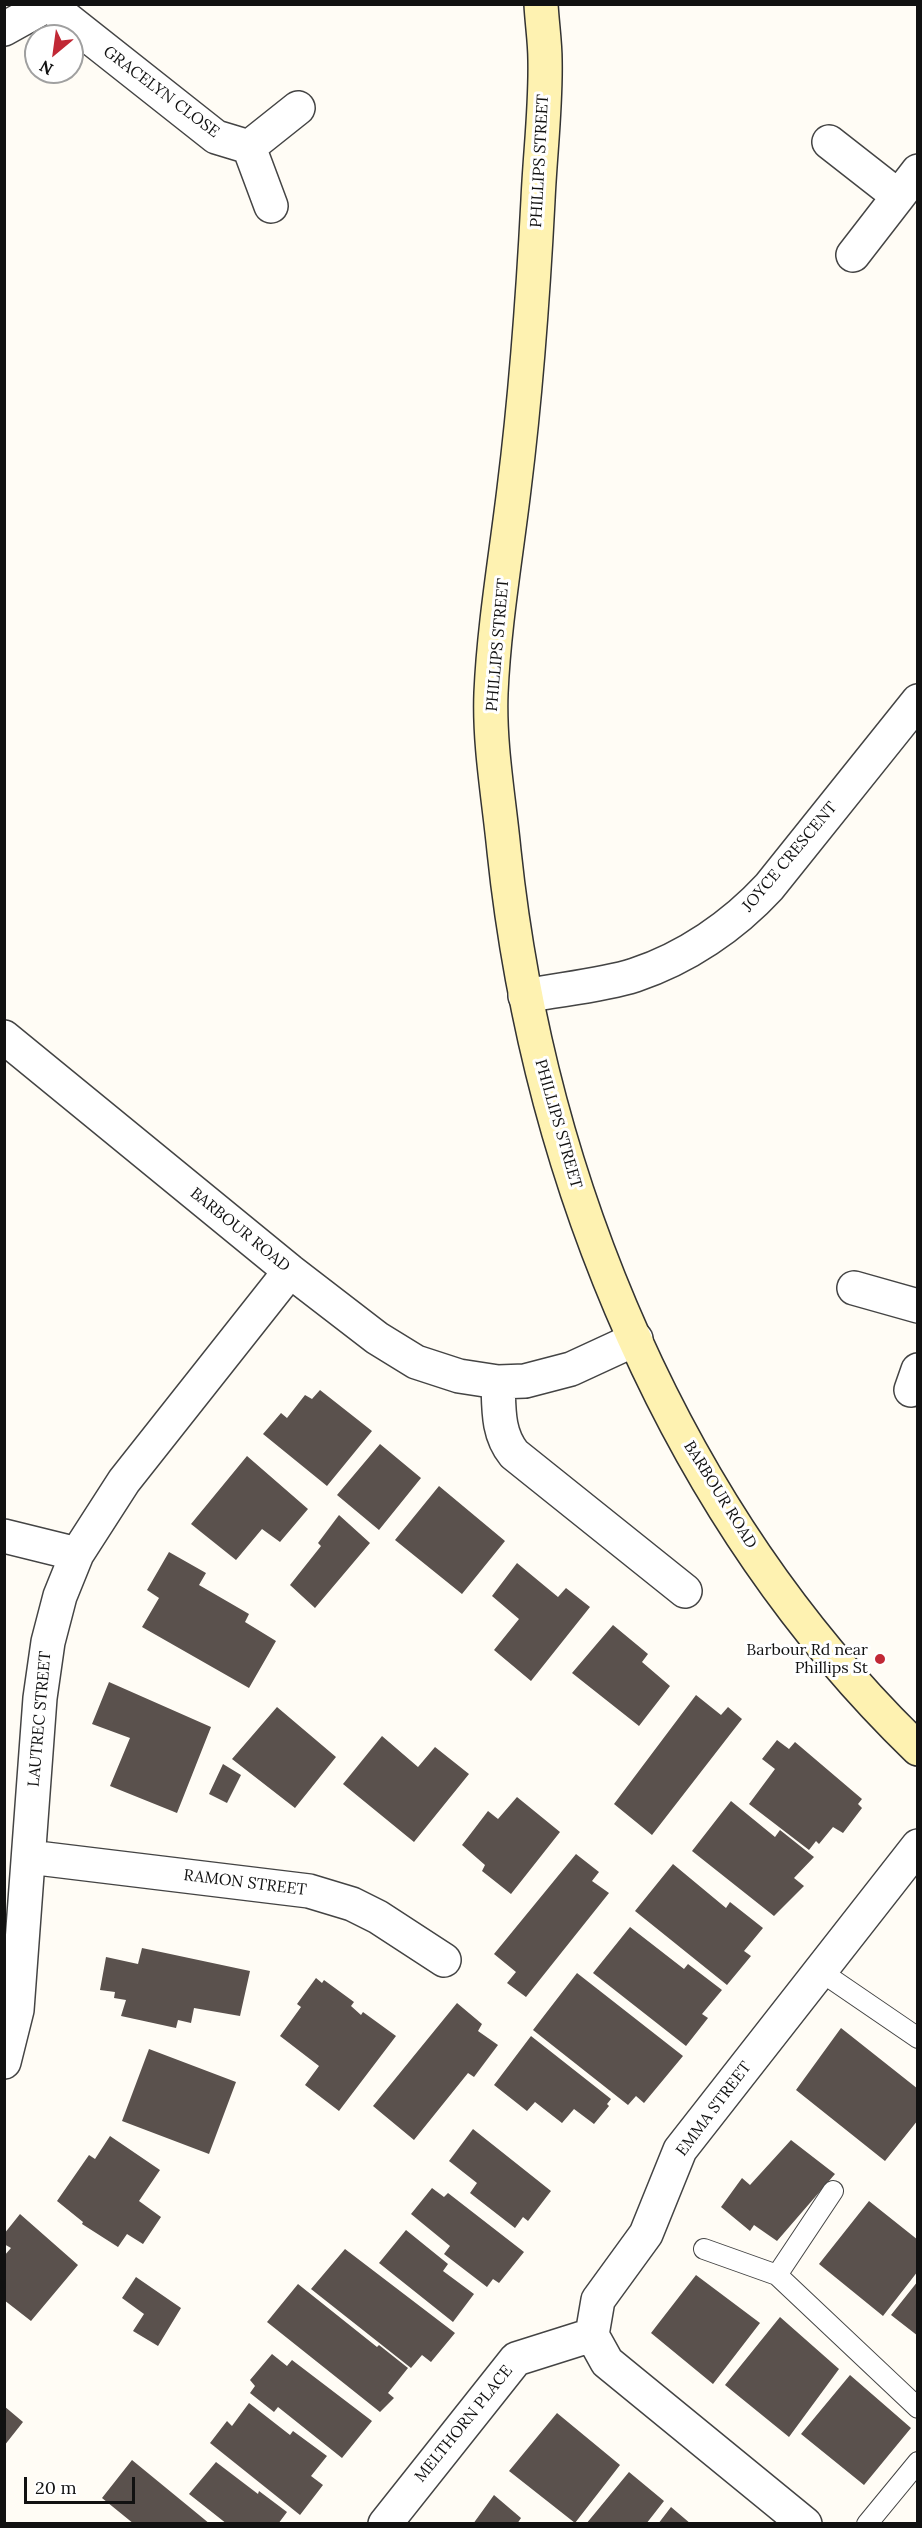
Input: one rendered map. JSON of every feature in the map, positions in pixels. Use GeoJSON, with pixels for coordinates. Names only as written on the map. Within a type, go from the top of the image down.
{"type":"FeatureCollection","features":[{"type":"Feature","properties":{"kind":"street","name":"PHILLIPS STREET"},"geometry":{"type":"LineString","coordinates":[[541,4],[545,63],[534,277],[525,401],[491,694],[493,749],[508,891],[525,996],[547,1093],[578,1194],[604,1265],[636,1340]]}},
{"type":"Feature","properties":{"kind":"street"},"geometry":{"type":"LineString","coordinates":[[4,29],[49,5]]}},
{"type":"Feature","properties":{"kind":"street","name":"GRACELYN CLOSE"},"geometry":{"type":"LineString","coordinates":[[49,5],[216,138],[249,147]]}},
{"type":"Feature","properties":{"kind":"street"},"geometry":{"type":"LineString","coordinates":[[271,206],[249,147],[298,108]]}},
{"type":"Feature","properties":{"kind":"street"},"geometry":{"type":"LineString","coordinates":[[830,142],[898,196]]}},
{"type":"Feature","properties":{"kind":"street"},"geometry":{"type":"LineString","coordinates":[[853,255],[918,171]]}},
{"type":"Feature","properties":{"kind":"street","name":"JOYCE CRESCENT"},"geometry":{"type":"LineString","coordinates":[[525,996],[634,975],[675,957],[719,932],[749,909],[769,887],[918,701]]}},
{"type":"Feature","properties":{"kind":"street","name":"BARBOUR ROAD"},"geometry":{"type":"LineString","coordinates":[[4,1037],[290,1270],[377,1338],[416,1362],[459,1376],[498,1382],[525,1381],[571,1370],[636,1340],[697,1460],[769,1573],[834,1663],[872,1705],[918,1749]]}},
{"type":"Feature","properties":{"kind":"street","name":"LAUTREC STREET"},"geometry":{"type":"LineString","coordinates":[[4,2062],[17,2010],[40,1698],[48,1642],[60,1596],[77,1554],[124,1480],[290,1270]]}},
{"type":"Feature","properties":{"kind":"street"},"geometry":{"type":"LineString","coordinates":[[854,1288],[918,1306]]}},
{"type":"Feature","properties":{"kind":"street"},"geometry":{"type":"LineString","coordinates":[[498,1382],[501,1432],[506,1444],[514,1454],[686,1591]]}},
{"type":"Feature","properties":{"kind":"street"},"geometry":{"type":"LineString","coordinates":[[4,1536],[77,1554]]}},
{"type":"Feature","properties":{"kind":"street","name":"EMMA STREET"},"geometry":{"type":"LineString","coordinates":[[592,2336],[598,2300],[646,2234],[680,2150],[918,1846]]}},
{"type":"Feature","properties":{"kind":"street","name":"RAMON STREET"},"geometry":{"type":"LineString","coordinates":[[29,1857],[309,1890],[352,1904],[378,1917],[444,1960]]}},
{"type":"Feature","properties":{"kind":"street"},"geometry":{"type":"LineString","coordinates":[[592,2336],[607,2362],[805,2523]]}},
{"type":"Feature","properties":{"kind":"street","name":"MELTHORN PLACE"},"geometry":{"type":"LineString","coordinates":[[385,2523],[516,2359],[592,2336]]}},
{"type":"Feature","properties":{"kind":"lane"},"geometry":{"type":"LineString","coordinates":[[820,1971],[918,2038]]}},
{"type":"Feature","properties":{"kind":"lane"},"geometry":{"type":"LineString","coordinates":[[777,2275],[834,2191]]}},
{"type":"Feature","properties":{"kind":"lane"},"geometry":{"type":"LineString","coordinates":[[704,2249],[777,2275],[918,2408]]}},
{"type":"Feature","properties":{"kind":"lane"},"geometry":{"type":"LineString","coordinates":[[867,2523],[918,2462]]}},
{"type":"Feature","properties":{"kind":"building"},"geometry":{"type":"Polygon","coordinates":[[[320,1390],[372,1431],[327,1486],[263,1434],[281,1413],[287,1418],[305,1395],[312,1399],[320,1390]]]}},
{"type":"Feature","properties":{"kind":"building"},"geometry":{"type":"Polygon","coordinates":[[[380,1444],[421,1478],[379,1530],[337,1495],[380,1444]]]}},
{"type":"Feature","properties":{"kind":"building"},"geometry":{"type":"Polygon","coordinates":[[[247,1456],[308,1509],[280,1542],[262,1529],[236,1560],[191,1524],[247,1456]]]}},
{"type":"Feature","properties":{"kind":"building"},"geometry":{"type":"Polygon","coordinates":[[[439,1486],[505,1541],[462,1594],[395,1540],[439,1486]]]}},
{"type":"Feature","properties":{"kind":"building"},"geometry":{"type":"Polygon","coordinates":[[[339,1515],[370,1543],[315,1608],[290,1585],[321,1546],[318,1543],[339,1515]]]}},
{"type":"Feature","properties":{"kind":"building"},"geometry":{"type":"Polygon","coordinates":[[[169,1552],[206,1573],[199,1585],[249,1614],[245,1622],[276,1641],[249,1688],[142,1627],[159,1598],[147,1590],[169,1552]]]}},
{"type":"Feature","properties":{"kind":"building"},"geometry":{"type":"Polygon","coordinates":[[[517,1563],[558,1597],[566,1588],[590,1607],[531,1681],[494,1650],[519,1619],[492,1596],[517,1563]]]}},
{"type":"Feature","properties":{"kind":"building"},"geometry":{"type":"Polygon","coordinates":[[[613,1625],[648,1654],[642,1662],[670,1686],[639,1726],[572,1673],[613,1625]]]}},
{"type":"Feature","properties":{"kind":"building"},"geometry":{"type":"Polygon","coordinates":[[[109,1682],[211,1727],[177,1813],[110,1786],[130,1738],[92,1724],[109,1682]]]}},
{"type":"Feature","properties":{"kind":"building"},"geometry":{"type":"Polygon","coordinates":[[[696,1695],[721,1715],[728,1707],[742,1719],[652,1835],[614,1804],[696,1695]]]}},
{"type":"Feature","properties":{"kind":"building"},"geometry":{"type":"Polygon","coordinates":[[[277,1707],[336,1757],[295,1808],[232,1759],[277,1707]]]}},
{"type":"Feature","properties":{"kind":"building"},"geometry":{"type":"Polygon","coordinates":[[[382,1736],[418,1767],[435,1747],[469,1774],[414,1842],[343,1784],[382,1736]]]}},
{"type":"Feature","properties":{"kind":"building"},"geometry":{"type":"Polygon","coordinates":[[[777,1740],[789,1749],[795,1742],[862,1799],[858,1804],[862,1808],[843,1833],[833,1827],[819,1844],[816,1841],[809,1850],[749,1804],[775,1769],[762,1759],[777,1740]]]}},
{"type":"Feature","properties":{"kind":"building"},"geometry":{"type":"Polygon","coordinates":[[[223,1764],[241,1775],[227,1803],[209,1794],[223,1764]]]}},
{"type":"Feature","properties":{"kind":"building"},"geometry":{"type":"Polygon","coordinates":[[[517,1797],[560,1832],[511,1894],[482,1871],[485,1865],[462,1845],[488,1811],[498,1819],[517,1797]]]}},
{"type":"Feature","properties":{"kind":"building"},"geometry":{"type":"Polygon","coordinates":[[[731,1801],[775,1837],[780,1830],[814,1857],[794,1878],[804,1886],[774,1916],[692,1851],[731,1801]]]}},
{"type":"Feature","properties":{"kind":"building"},"geometry":{"type":"Polygon","coordinates":[[[576,1854],[599,1872],[592,1881],[609,1893],[526,1997],[507,1983],[516,1972],[494,1954],[576,1854]]]}},
{"type":"Feature","properties":{"kind":"building"},"geometry":{"type":"Polygon","coordinates":[[[673,1864],[726,1908],[730,1902],[763,1928],[744,1951],[751,1956],[727,1985],[635,1911],[673,1864]]]}},
{"type":"Feature","properties":{"kind":"building"},"geometry":{"type":"Polygon","coordinates":[[[630,1927],[684,1969],[688,1964],[722,1990],[702,2014],[708,2018],[686,2046],[593,1973],[630,1927]]]}},
{"type":"Feature","properties":{"kind":"building"},"geometry":{"type":"Polygon","coordinates":[[[142,1948],[250,1971],[240,2016],[194,2008],[191,2023],[178,2020],[176,2028],[121,2016],[126,2000],[114,1998],[115,1992],[100,1990],[106,1957],[138,1964],[142,1948]]]}},
{"type":"Feature","properties":{"kind":"building"},"geometry":{"type":"Polygon","coordinates":[[[577,1973],[683,2056],[644,2103],[636,2096],[628,2105],[533,2030],[577,1973]]]}},
{"type":"Feature","properties":{"kind":"building"},"geometry":{"type":"Polygon","coordinates":[[[316,1978],[322,1983],[324,1980],[354,2002],[351,2006],[361,2015],[363,2012],[396,2036],[339,2111],[305,2085],[319,2066],[280,2036],[301,2007],[297,2004],[316,1978]]]}},
{"type":"Feature","properties":{"kind":"building"},"geometry":{"type":"Polygon","coordinates":[[[457,2003],[482,2024],[478,2031],[498,2045],[474,2077],[468,2073],[414,2140],[373,2106],[457,2003]]]}},
{"type":"Feature","properties":{"kind":"building"},"geometry":{"type":"Polygon","coordinates":[[[841,2028],[918,2089],[918,2120],[885,2161],[796,2090],[841,2028]]]}},
{"type":"Feature","properties":{"kind":"building"},"geometry":{"type":"Polygon","coordinates":[[[531,2036],[611,2099],[607,2104],[609,2106],[594,2124],[574,2109],[562,2123],[535,2102],[527,2111],[494,2085],[531,2036]]]}},
{"type":"Feature","properties":{"kind":"building"},"geometry":{"type":"Polygon","coordinates":[[[149,2049],[236,2082],[209,2154],[122,2121],[149,2049]]]}},
{"type":"Feature","properties":{"kind":"building"},"geometry":{"type":"Polygon","coordinates":[[[473,2129],[551,2191],[528,2221],[523,2217],[515,2228],[470,2193],[477,2183],[449,2161],[473,2129]]]}},
{"type":"Feature","properties":{"kind":"building"},"geometry":{"type":"Polygon","coordinates":[[[110,2136],[160,2170],[139,2201],[161,2217],[143,2244],[127,2234],[118,2247],[82,2224],[83,2222],[57,2201],[89,2155],[95,2159],[110,2136]]]}},
{"type":"Feature","properties":{"kind":"building"},"geometry":{"type":"Polygon","coordinates":[[[791,2140],[835,2174],[777,2241],[754,2225],[750,2231],[721,2207],[742,2178],[750,2185],[791,2140]]]}},
{"type":"Feature","properties":{"kind":"building"},"geometry":{"type":"Polygon","coordinates":[[[432,2188],[444,2197],[448,2193],[524,2252],[499,2283],[493,2279],[487,2287],[444,2254],[450,2246],[411,2214],[432,2188]]]}},
{"type":"Feature","properties":{"kind":"building"},"geometry":{"type":"Polygon","coordinates":[[[869,2201],[918,2240],[918,2271],[883,2316],[819,2264],[869,2201]]]}},
{"type":"Feature","properties":{"kind":"building"},"geometry":{"type":"Polygon","coordinates":[[[20,2214],[78,2265],[31,2321],[4,2300],[4,2256],[11,2248],[4,2244],[4,2234],[20,2214]]]}},
{"type":"Feature","properties":{"kind":"building"},"geometry":{"type":"Polygon","coordinates":[[[406,2230],[448,2264],[443,2271],[474,2294],[453,2322],[379,2263],[406,2230]]]}},
{"type":"Feature","properties":{"kind":"building"},"geometry":{"type":"Polygon","coordinates":[[[345,2249],[455,2333],[431,2362],[422,2355],[411,2368],[311,2289],[345,2249]]]}},
{"type":"Feature","properties":{"kind":"building"},"geometry":{"type":"Polygon","coordinates":[[[696,2275],[760,2323],[713,2384],[651,2333],[696,2275]]]}},
{"type":"Feature","properties":{"kind":"building"},"geometry":{"type":"Polygon","coordinates":[[[136,2277],[181,2308],[158,2346],[133,2331],[144,2314],[122,2298],[136,2277]]]}},
{"type":"Feature","properties":{"kind":"building"},"geometry":{"type":"Polygon","coordinates":[[[918,2281],[918,2336],[891,2315],[918,2281]]]}},
{"type":"Feature","properties":{"kind":"building"},"geometry":{"type":"Polygon","coordinates":[[[298,2284],[377,2347],[379,2345],[408,2368],[388,2393],[394,2398],[380,2412],[267,2322],[298,2284]]]}},
{"type":"Feature","properties":{"kind":"building"},"geometry":{"type":"Polygon","coordinates":[[[780,2317],[839,2369],[789,2437],[725,2385],[780,2317]]]}},
{"type":"Feature","properties":{"kind":"building"},"geometry":{"type":"Polygon","coordinates":[[[272,2354],[287,2366],[292,2360],[372,2421],[342,2458],[278,2407],[274,2412],[250,2393],[255,2386],[250,2380],[272,2354]]]}},
{"type":"Feature","properties":{"kind":"building"},"geometry":{"type":"Polygon","coordinates":[[[850,2375],[911,2428],[864,2485],[801,2434],[850,2375]]]}},
{"type":"Feature","properties":{"kind":"building"},"geometry":{"type":"Polygon","coordinates":[[[249,2403],[290,2435],[293,2431],[327,2456],[311,2476],[323,2485],[300,2515],[210,2443],[227,2421],[232,2426],[249,2403]]]}},
{"type":"Feature","properties":{"kind":"building"},"geometry":{"type":"Polygon","coordinates":[[[4,2406],[23,2422],[4,2446],[4,2406]]]}},
{"type":"Feature","properties":{"kind":"building"},"geometry":{"type":"Polygon","coordinates":[[[557,2413],[620,2465],[575,2523],[509,2471],[557,2413]]]}},
{"type":"Feature","properties":{"kind":"building"},"geometry":{"type":"Polygon","coordinates":[[[132,2460],[210,2524],[134,2524],[102,2498],[132,2460]]]}},
{"type":"Feature","properties":{"kind":"building"},"geometry":{"type":"Polygon","coordinates":[[[216,2462],[258,2494],[259,2491],[287,2512],[278,2524],[227,2524],[189,2494],[216,2462]]]}},
{"type":"Feature","properties":{"kind":"building"},"geometry":{"type":"Polygon","coordinates":[[[629,2472],[664,2501],[646,2524],[586,2524],[629,2472]]]}},
{"type":"Feature","properties":{"kind":"building"},"geometry":{"type":"Polygon","coordinates":[[[494,2495],[521,2518],[517,2524],[473,2524],[494,2495]]]}},
{"type":"Feature","properties":{"kind":"building"},"geometry":{"type":"Polygon","coordinates":[[[671,2507],[691,2524],[658,2524],[671,2507]]]}},
{"type":"Feature","properties":{"kind":"place","name":"Barbour Rd near Phillips St"},"geometry":{"type":"Point","coordinates":[880,1659]}}]}
